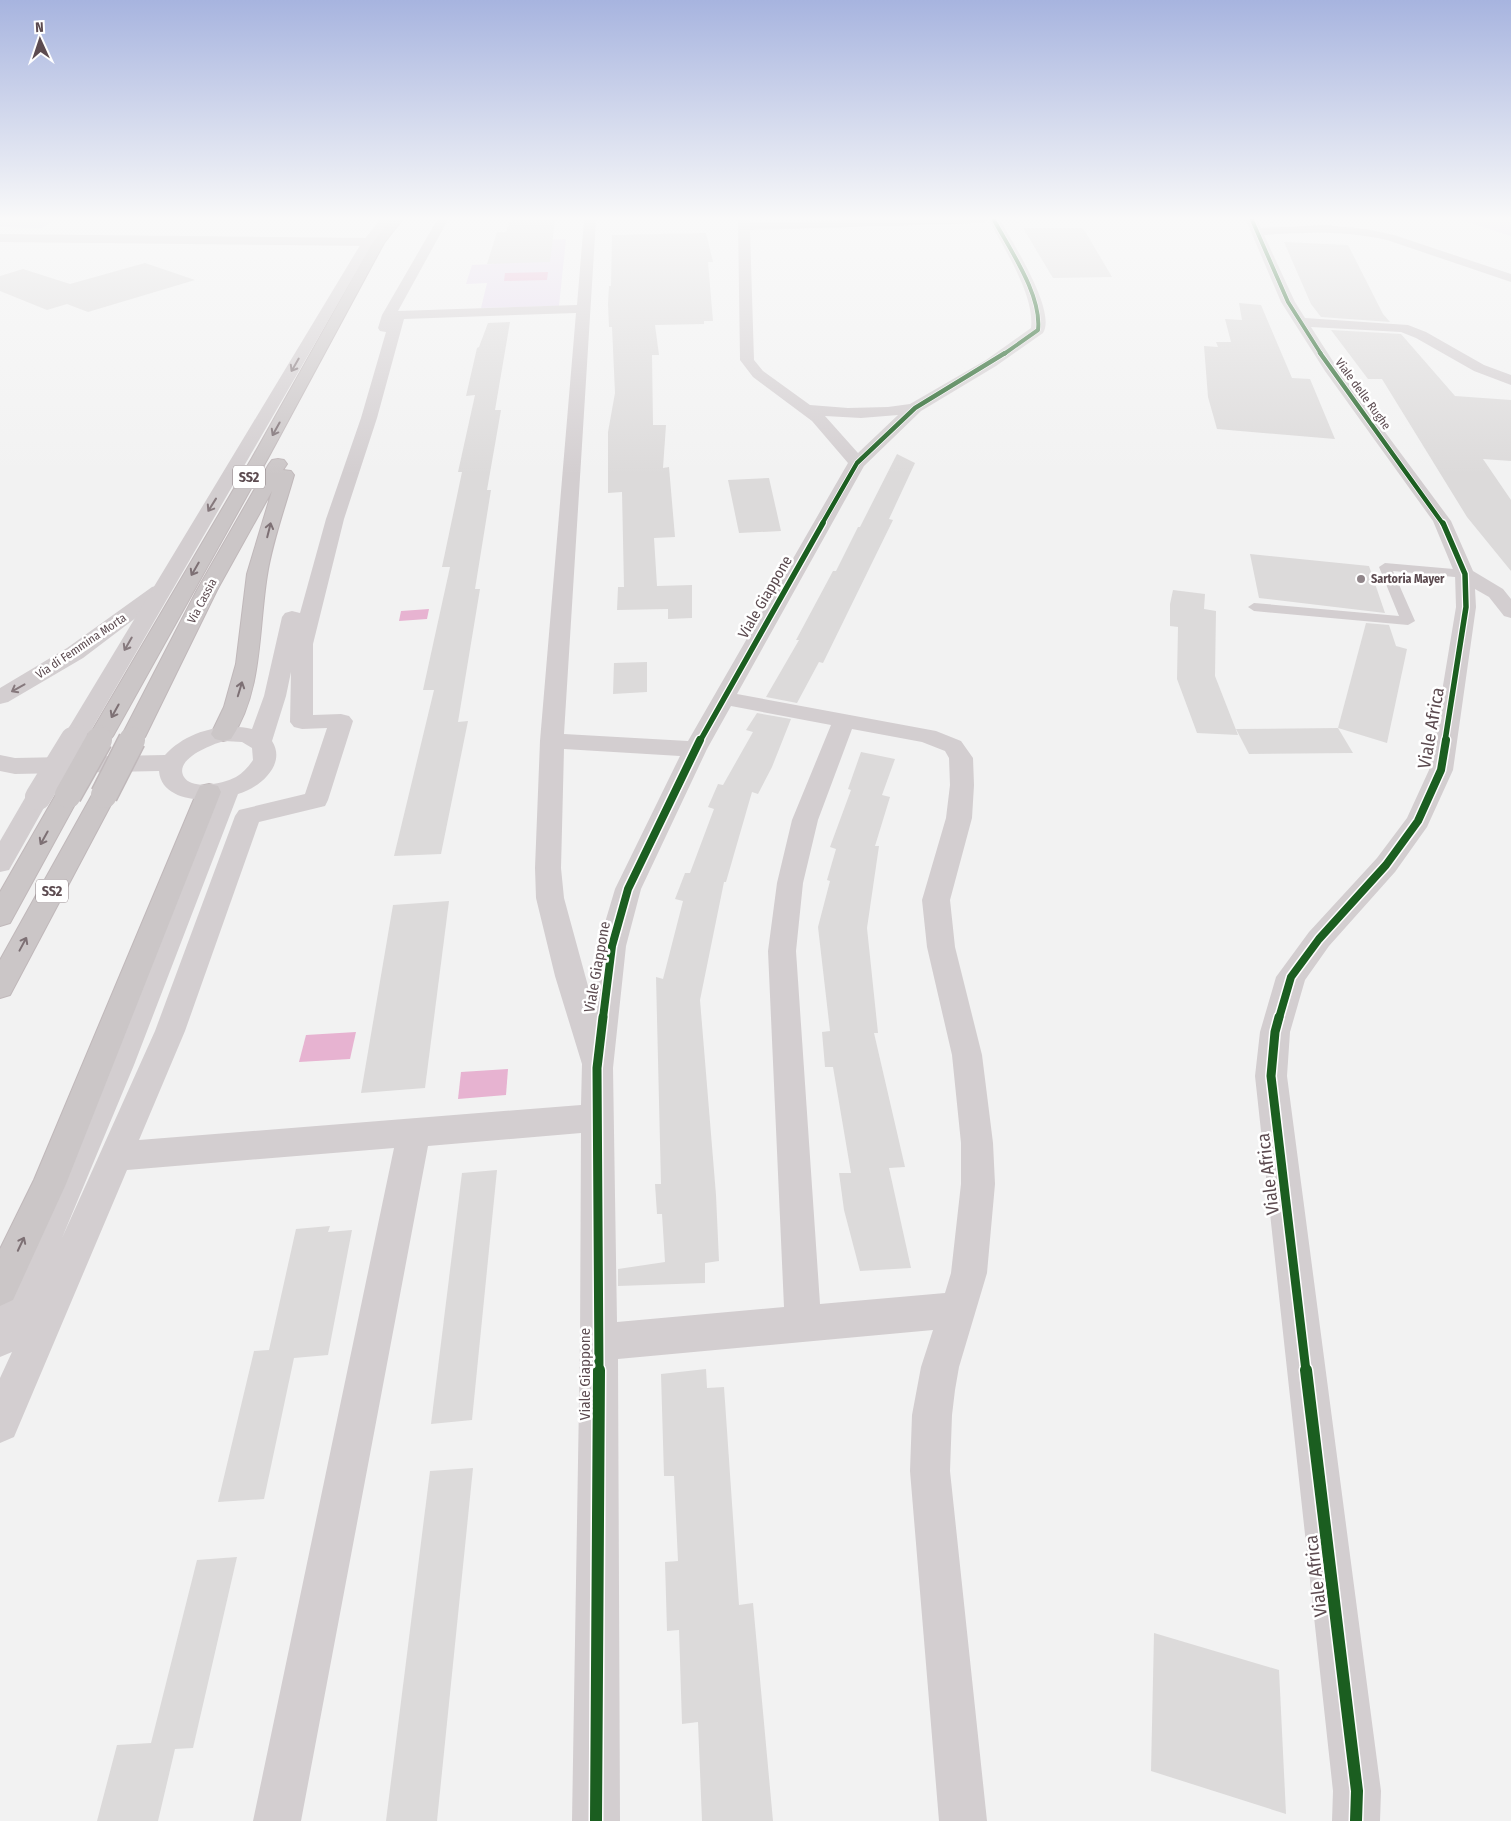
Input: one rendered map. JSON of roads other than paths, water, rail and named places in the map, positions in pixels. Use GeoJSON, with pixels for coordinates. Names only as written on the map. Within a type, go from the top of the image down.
{"type":"FeatureCollection","features":[{"type":"Feature","properties":{"kind":"highway","name":"Via Cassia"},"geometry":{"type":"LineString","coordinates":[[0,916],[260,458],[344,305]]}},
{"type":"Feature","properties":{"kind":"highway","name":"Via Cassia"},"geometry":{"type":"LineString","coordinates":[[0,986],[104,795],[208,590],[283,455],[287,468],[257,574],[247,664],[235,706],[223,734]]}},
{"type":"Feature","properties":{"kind":"highway"},"geometry":{"type":"LineString","coordinates":[[0,1288],[49,1184],[218,790]]}},
{"type":"Feature","properties":{"kind":"street"},"geometry":{"type":"LineString","coordinates":[[0,863],[159,591],[331,305]]}},
{"type":"Feature","properties":{"kind":"street"},"geometry":{"type":"LineString","coordinates":[[260,741],[275,696],[288,629],[311,550],[389,315],[395,305]]}},
{"type":"Feature","properties":{"kind":"street","name":"Viale Giappone"},"geometry":{"type":"LineString","coordinates":[[584,305],[552,741],[548,868],[550,898],[570,976],[597,1068]]}},
{"type":"Feature","properties":{"kind":"street"},"geometry":{"type":"LineString","coordinates":[[746,305],[747,360],[754,371],[807,409],[829,428],[858,463]]}},
{"type":"Feature","properties":{"kind":"street","name":"Viale Giappone"},"geometry":{"type":"LineString","coordinates":[[596,1821],[599,1342],[597,1068],[612,946],[628,889],[695,749],[858,463],[915,408],[991,363],[1035,332],[1040,320],[1036,305]]}},
{"type":"Feature","properties":{"kind":"street","name":"Viale delle Rughe"},"geometry":{"type":"LineString","coordinates":[[1290,305],[1330,368],[1442,521],[1465,574]]}},
{"type":"Feature","properties":{"kind":"street"},"geometry":{"type":"LineString","coordinates":[[0,1423],[170,1031],[248,816],[316,800],[341,721],[302,722],[302,644],[335,519],[369,418],[398,315],[584,309]]}},
{"type":"Feature","properties":{"kind":"street"},"geometry":{"type":"LineString","coordinates":[[1301,322],[1403,328],[1421,335],[1465,362],[1511,380]]}},
{"type":"Feature","properties":{"kind":"street"},"geometry":{"type":"LineString","coordinates":[[807,409],[859,414],[915,408]]}},
{"type":"Feature","properties":{"kind":"street"},"geometry":{"type":"LineString","coordinates":[[1465,574],[1496,593],[1511,612]]}},
{"type":"Feature","properties":{"kind":"street","name":"Viale Africa"},"geometry":{"type":"LineString","coordinates":[[1356,1821],[1357,1791],[1271,1076],[1275,1032],[1291,977],[1319,939],[1386,865],[1418,821],[1441,770],[1466,607],[1465,574]]}},
{"type":"Feature","properties":{"kind":"street","name":"Via di Femmina Morta"},"geometry":{"type":"LineString","coordinates":[[0,697],[75,653],[159,591]]}},
{"type":"Feature","properties":{"kind":"street"},"geometry":{"type":"LineString","coordinates":[[723,698],[937,738],[953,746],[961,758],[962,785],[959,818],[936,900],[941,947],[967,1055],[977,1143],[978,1184],[969,1273],[940,1366],[932,1415],[930,1471],[963,1821]]}},
{"type":"Feature","properties":{"kind":"street"},"geometry":{"type":"LineString","coordinates":[[802,1324],[782,951],[790,883],[805,820],[844,721]]}},
{"type":"Feature","properties":{"kind":"street"},"geometry":{"type":"LineString","coordinates":[[223,734],[251,736],[260,741],[266,748],[267,757],[262,766],[245,783],[218,790],[194,791],[181,788],[173,781],[170,772],[173,763],[180,753],[193,744],[223,734]]}},
{"type":"Feature","properties":{"kind":"street"},"geometry":{"type":"LineString","coordinates":[[552,741],[695,749]]}},
{"type":"Feature","properties":{"kind":"street"},"geometry":{"type":"LineString","coordinates":[[5,767],[173,763]]}},
{"type":"Feature","properties":{"kind":"street"},"geometry":{"type":"LineString","coordinates":[[0,1338],[29,1276],[157,969],[218,790]]}},
{"type":"Feature","properties":{"kind":"street"},"geometry":{"type":"LineString","coordinates":[[117,1156],[597,1118]]}},
{"type":"Feature","properties":{"kind":"street"},"geometry":{"type":"LineString","coordinates":[[276,1821],[414,1132]]}},
{"type":"Feature","properties":{"kind":"street"},"geometry":{"type":"LineString","coordinates":[[599,1342],[957,1310]]}},
{"type":"Feature","properties":{"kind":"lane"},"geometry":{"type":"LineString","coordinates":[[1254,607],[1408,621],[1385,567],[1465,574]]}},
{"type":"Feature","properties":{"kind":"place","name":"Sartoria Mayer"},"geometry":{"type":"Point","coordinates":[1361,579]}}]}
